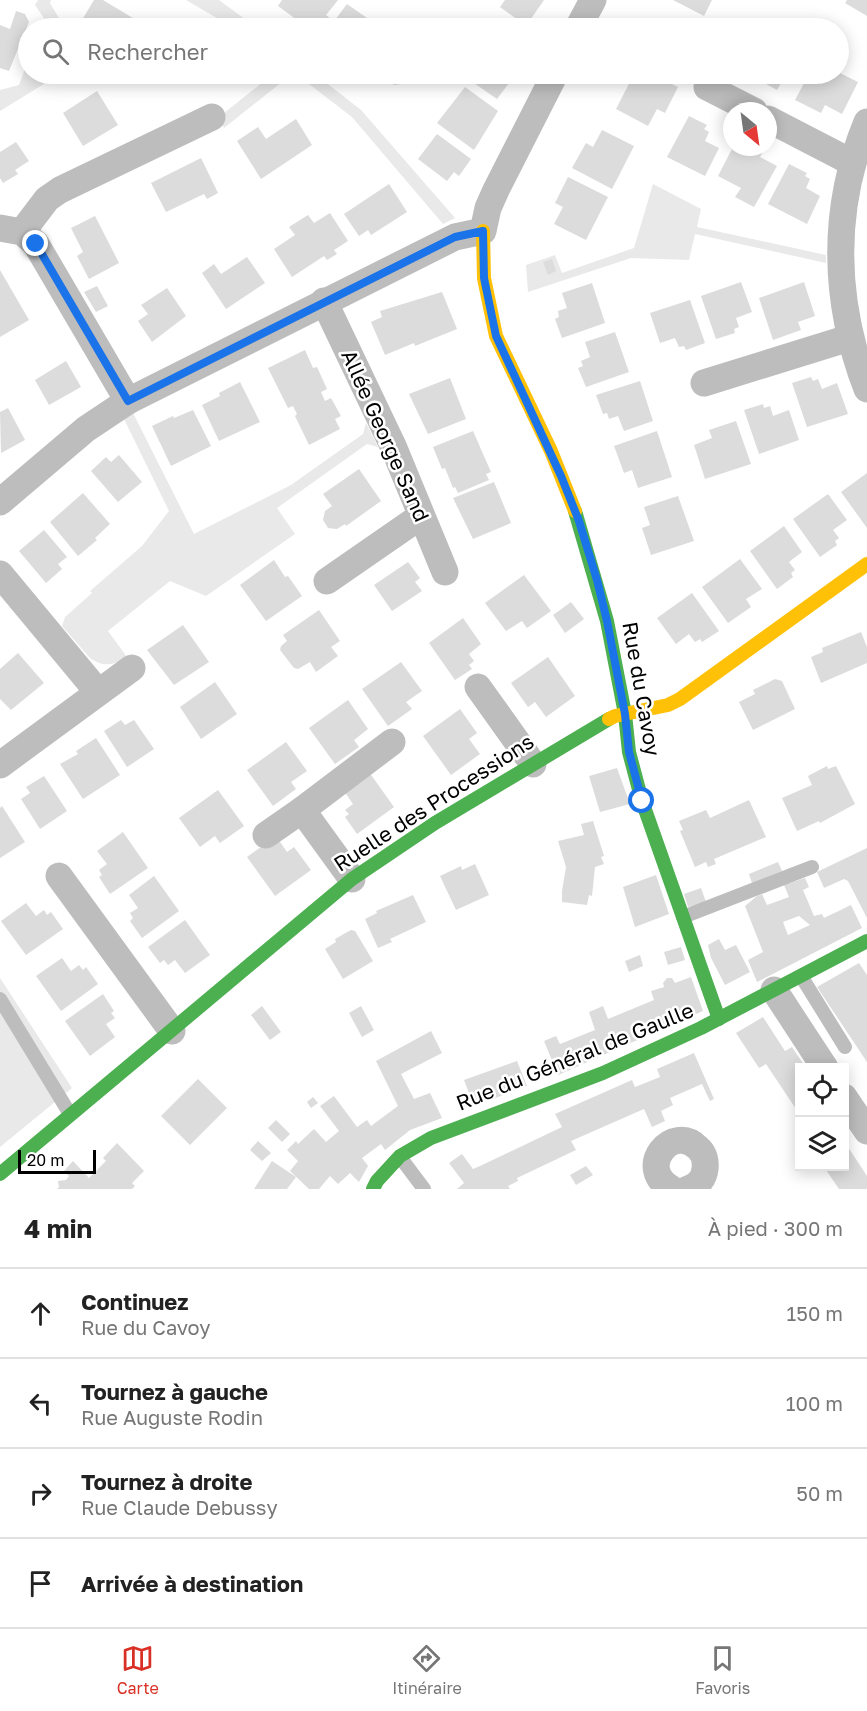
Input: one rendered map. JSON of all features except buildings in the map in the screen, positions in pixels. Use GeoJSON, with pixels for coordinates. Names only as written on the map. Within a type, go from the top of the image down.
{"type":"FeatureCollection","features":[{"type":"Feature","properties":{"kind":"street"},"geometry":{"type":"LineString","coordinates":[[583,18],[593,0]]}},
{"type":"Feature","properties":{"kind":"street"},"geometry":{"type":"LineString","coordinates":[[0,502],[86,429],[128,401],[455,237],[483,231],[488,208],[550,84]]}},
{"type":"Feature","properties":{"kind":"street"},"geometry":{"type":"LineString","coordinates":[[707,87],[736,102]]}},
{"type":"Feature","properties":{"kind":"street"},"geometry":{"type":"LineString","coordinates":[[128,401],[44,255],[36,244],[11,230],[60,190],[212,117]]}},
{"type":"Feature","properties":{"kind":"street"},"geometry":{"type":"LineString","coordinates":[[867,122],[853,163],[842,216],[840,262],[849,338],[867,389]]}},
{"type":"Feature","properties":{"kind":"street"},"geometry":{"type":"LineString","coordinates":[[777,123],[853,163]]}},
{"type":"Feature","properties":{"kind":"street","name":"Rue du Cavoy"},"geometry":{"type":"LineString","coordinates":[[483,231],[484,278],[496,336],[551,451],[579,521],[607,621],[625,714],[629,752],[642,801],[719,1019]]}},
{"type":"Feature","properties":{"kind":"street","name":"Allée George Sand"},"geometry":{"type":"LineString","coordinates":[[324,301],[393,446],[445,572]]}},
{"type":"Feature","properties":{"kind":"street"},"geometry":{"type":"LineString","coordinates":[[704,383],[849,338]]}},
{"type":"Feature","properties":{"kind":"street"},"geometry":{"type":"LineString","coordinates":[[327,582],[421,516]]}},
{"type":"Feature","properties":{"kind":"street","name":"Ruelle des Processions"},"geometry":{"type":"LineString","coordinates":[[0,1174],[352,879],[426,829],[593,728],[615,716],[668,705],[680,699],[867,564]]}},
{"type":"Feature","properties":{"kind":"street"},"geometry":{"type":"LineString","coordinates":[[0,574],[98,692]]}},
{"type":"Feature","properties":{"kind":"street"},"geometry":{"type":"LineString","coordinates":[[0,765],[132,668]]}},
{"type":"Feature","properties":{"kind":"street"},"geometry":{"type":"LineString","coordinates":[[478,687],[533,764]]}},
{"type":"Feature","properties":{"kind":"street"},"geometry":{"type":"LineString","coordinates":[[266,835],[392,742]]}},
{"type":"Feature","properties":{"kind":"street"},"geometry":{"type":"LineString","coordinates":[[302,810],[352,879]]}},
{"type":"Feature","properties":{"kind":"street"},"geometry":{"type":"LineString","coordinates":[[59,876],[172,1031]]}},
{"type":"Feature","properties":{"kind":"street","name":"Rue du Général de Gaulle"},"geometry":{"type":"LineString","coordinates":[[374,1189],[377,1181],[400,1156],[431,1138],[603,1073],[719,1019],[867,941]]}},
{"type":"Feature","properties":{"kind":"street"},"geometry":{"type":"LineString","coordinates":[[774,990],[822,1063]]}},
{"type":"Feature","properties":{"kind":"street"},"geometry":{"type":"LineString","coordinates":[[849,1104],[867,1131]]}},
{"type":"Feature","properties":{"kind":"lane"},"geometry":{"type":"LineString","coordinates":[[682,918],[812,867]]}},
{"type":"Feature","properties":{"kind":"lane"},"geometry":{"type":"LineString","coordinates":[[801,976],[845,1047]]}},
{"type":"Feature","properties":{"kind":"lane"},"geometry":{"type":"LineString","coordinates":[[0,999],[70,1114]]}},
{"type":"Feature","properties":{"kind":"lane"},"geometry":{"type":"LineString","coordinates":[[400,1156],[424,1189]]}},
{"type":"Feature","properties":{"kind":"shaded area"},"geometry":{"type":"Polygon","coordinates":[[[38,0],[51,0],[50,3],[59,18],[44,18],[35,5],[38,0]]]}},
{"type":"Feature","properties":{"kind":"shaded area"},"geometry":{"type":"Polygon","coordinates":[[[186,0],[219,0],[243,18],[217,18],[186,0]]]}},
{"type":"Feature","properties":{"kind":"shaded area"},"geometry":{"type":"Polygon","coordinates":[[[44,84],[0,111],[0,90],[19,85],[44,84]]]}},
{"type":"Feature","properties":{"kind":"shaded area"},"geometry":{"type":"Polygon","coordinates":[[[260,84],[279,84],[224,128],[219,117],[260,84]]]}},
{"type":"Feature","properties":{"kind":"shaded area"},"geometry":{"type":"Polygon","coordinates":[[[309,84],[328,84],[361,110],[455,218],[443,224],[352,117],[309,84]]]}},
{"type":"Feature","properties":{"kind":"shaded area"},"geometry":{"type":"Polygon","coordinates":[[[653,184],[701,209],[697,227],[826,255],[826,263],[695,234],[689,260],[631,258],[528,292],[526,265],[555,255],[562,273],[634,248],[653,184]]]}},
{"type":"Feature","properties":{"kind":"shaded area"},"geometry":{"type":"Polygon","coordinates":[[[133,413],[194,534],[291,485],[363,434],[366,423],[378,447],[367,444],[277,508],[295,534],[206,596],[170,581],[108,631],[127,657],[118,662],[104,664],[90,658],[62,626],[65,617],[92,593],[90,591],[142,546],[169,511],[124,419],[133,413]]]}},
{"type":"Feature","properties":{"kind":"shaded area"},"geometry":{"type":"Polygon","coordinates":[[[0,978],[72,1088],[0,1147],[0,978]]]}},
{"type":"Feature","properties":{"kind":"traffic: fast"},"geometry":{"type":"LineString","coordinates":[[575,511],[607,621],[625,714],[629,752],[642,801],[719,1019]]}},
{"type":"Feature","properties":{"kind":"traffic: fast"},"geometry":{"type":"LineString","coordinates":[[0,1174],[352,879],[435,823],[609,719]]}},
{"type":"Feature","properties":{"kind":"traffic: fast"},"geometry":{"type":"LineString","coordinates":[[373,1189],[377,1181],[400,1156],[431,1138],[603,1073],[701,1028],[867,941]]}},
{"type":"Feature","properties":{"kind":"traffic: slow"},"geometry":{"type":"LineString","coordinates":[[483,231],[484,278],[496,336],[551,451],[575,511]]}},
{"type":"Feature","properties":{"kind":"traffic: slow"},"geometry":{"type":"LineString","coordinates":[[609,719],[668,705],[680,699],[867,564]]}},
{"type":"Feature","properties":{"kind":"route"},"geometry":{"type":"LineString","coordinates":[[36,244],[128,401],[455,237],[483,231],[484,278],[496,336],[551,451],[579,521],[597,580],[625,714],[629,752],[642,801]]}}]}
